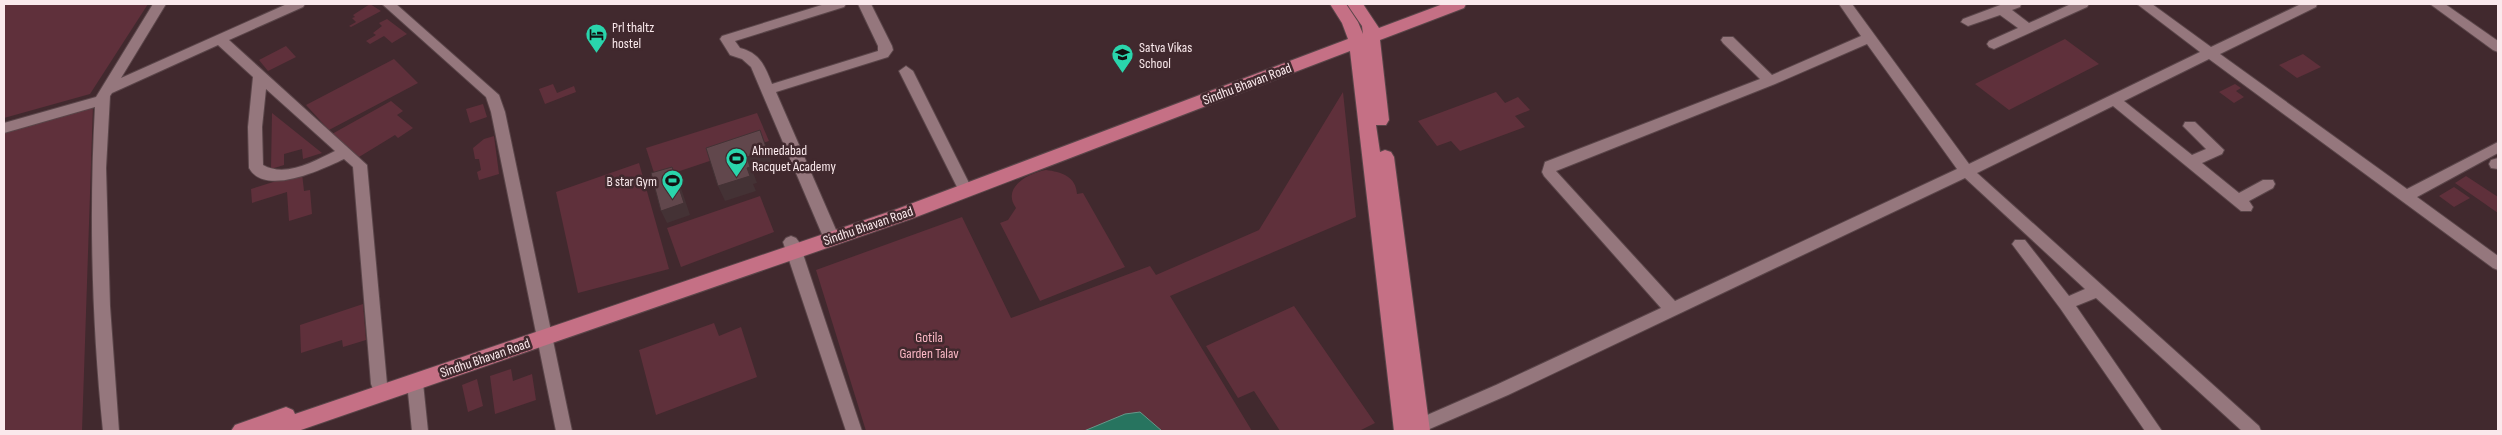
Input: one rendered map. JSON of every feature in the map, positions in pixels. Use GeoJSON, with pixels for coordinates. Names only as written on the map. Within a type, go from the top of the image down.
{"type":"FeatureCollection","features":[{"type":"Feature","properties":{"kind":"main road"},"geometry":{"type":"LineString","coordinates":[[1338,4],[1363,34],[1360,73],[1413,430]]}},
{"type":"Feature","properties":{"kind":"main road"},"geometry":{"type":"LineString","coordinates":[[1355,4],[1377,101],[1413,430]]}},
{"type":"Feature","properties":{"kind":"main road","name":"Sindhu Bhavan Road"},"geometry":{"type":"LineString","coordinates":[[830,234],[904,214],[1319,56],[1426,4]]}},
{"type":"Feature","properties":{"kind":"main road","name":"Sindhu Bhavan Road"},"geometry":{"type":"LineString","coordinates":[[242,431],[379,384],[543,333],[830,234],[962,182],[1022,162],[1363,34],[1458,4]]}},
{"type":"Feature","properties":{"kind":"main road"},"geometry":{"type":"LineString","coordinates":[[1319,56],[1341,62],[1360,73]]}},
{"type":"Feature","properties":{"kind":"main road","name":"Sindhu Bhavan Road"},"geometry":{"type":"LineString","coordinates":[[272,431],[415,383],[543,333]]}},
{"type":"Feature","properties":{"kind":"street"},"geometry":{"type":"LineString","coordinates":[[111,431],[102,306],[98,168],[104,95],[160,4]]}},
{"type":"Feature","properties":{"kind":"street"},"geometry":{"type":"LineString","coordinates":[[4,128],[104,95],[298,4]]}},
{"type":"Feature","properties":{"kind":"street"},"geometry":{"type":"LineString","coordinates":[[388,4],[492,95],[498,112],[564,431]]}},
{"type":"Feature","properties":{"kind":"street"},"geometry":{"type":"LineString","coordinates":[[830,234],[757,64],[747,54],[735,52],[727,39],[766,25],[839,4]]}},
{"type":"Feature","properties":{"kind":"street"},"geometry":{"type":"LineString","coordinates":[[768,90],[883,54],[886,50],[885,46],[865,4]]}},
{"type":"Feature","properties":{"kind":"street"},"geometry":{"type":"LineString","coordinates":[[1845,4],[1966,171],[2253,431]]}},
{"type":"Feature","properties":{"kind":"street"},"geometry":{"type":"LineString","coordinates":[[1968,22],[2015,4]]}},
{"type":"Feature","properties":{"kind":"street"},"geometry":{"type":"LineString","coordinates":[[2143,4],[2498,264]]}},
{"type":"Feature","properties":{"kind":"street"},"geometry":{"type":"LineString","coordinates":[[1413,430],[1966,171],[2311,4]]}},
{"type":"Feature","properties":{"kind":"street"},"geometry":{"type":"LineString","coordinates":[[2436,4],[2498,47]]}},
{"type":"Feature","properties":{"kind":"street"},"geometry":{"type":"LineString","coordinates":[[2450,4],[2498,38]]}},
{"type":"Feature","properties":{"kind":"street"},"geometry":{"type":"LineString","coordinates":[[1994,44],[2076,5]]}},
{"type":"Feature","properties":{"kind":"street"},"geometry":{"type":"LineString","coordinates":[[2001,9],[2028,28]]}},
{"type":"Feature","properties":{"kind":"street"},"geometry":{"type":"LineString","coordinates":[[1672,309],[1549,172],[1550,166],[1770,81],[1870,38]]}},
{"type":"Feature","properties":{"kind":"street"},"geometry":{"type":"LineString","coordinates":[[220,40],[360,165],[379,384]]}},
{"type":"Feature","properties":{"kind":"street"},"geometry":{"type":"LineString","coordinates":[[1728,40],[1770,81]]}},
{"type":"Feature","properties":{"kind":"street"},"geometry":{"type":"LineString","coordinates":[[906,71],[962,182]]}},
{"type":"Feature","properties":{"kind":"street"},"geometry":{"type":"LineString","coordinates":[[260,76],[255,127],[256,168],[264,175],[282,176],[322,164],[345,152]]}},
{"type":"Feature","properties":{"kind":"street"},"geometry":{"type":"LineString","coordinates":[[2114,100],[2242,204],[2268,184]]}},
{"type":"Feature","properties":{"kind":"street"},"geometry":{"type":"LineString","coordinates":[[2190,126],[2217,150],[2191,162]]}},
{"type":"Feature","properties":{"kind":"street"},"geometry":{"type":"LineString","coordinates":[[2404,197],[2498,147]]}},
{"type":"Feature","properties":{"kind":"street"},"geometry":{"type":"LineString","coordinates":[[2020,244],[2066,304],[2154,431]]}},
{"type":"Feature","properties":{"kind":"street"},"geometry":{"type":"LineString","coordinates":[[792,247],[854,431]]}},
{"type":"Feature","properties":{"kind":"street"},"geometry":{"type":"LineString","coordinates":[[2066,304],[2098,290]]}},
{"type":"Feature","properties":{"kind":"street"},"geometry":{"type":"LineString","coordinates":[[415,383],[420,431]]}},
{"type":"Feature","properties":{"kind":"green space"},"geometry":{"type":"Polygon","coordinates":[[[4,4],[148,4],[90,94],[4,118],[4,4]]]}},
{"type":"Feature","properties":{"kind":"green space"},"geometry":{"type":"Polygon","coordinates":[[[370,4],[381,11],[351,27],[349,26],[356,22],[352,18],[355,17],[353,15],[370,4]]]}},
{"type":"Feature","properties":{"kind":"green space"},"geometry":{"type":"Polygon","coordinates":[[[387,19],[407,34],[392,43],[384,36],[370,44],[366,41],[376,35],[373,33],[382,26],[379,23],[387,19]]]}},
{"type":"Feature","properties":{"kind":"green space"},"geometry":{"type":"Polygon","coordinates":[[[2065,39],[2099,64],[2009,110],[1975,84],[2065,39]]]}},
{"type":"Feature","properties":{"kind":"green space"},"geometry":{"type":"Polygon","coordinates":[[[286,46],[296,57],[268,71],[259,60],[286,46]]]}},
{"type":"Feature","properties":{"kind":"green space"},"geometry":{"type":"Polygon","coordinates":[[[2303,54],[2321,67],[2297,78],[2279,65],[2303,54]]]}},
{"type":"Feature","properties":{"kind":"green space"},"geometry":{"type":"Polygon","coordinates":[[[394,59],[418,83],[329,130],[306,105],[394,59]]]}},
{"type":"Feature","properties":{"kind":"green space"},"geometry":{"type":"Polygon","coordinates":[[[553,84],[557,93],[574,86],[576,92],[545,104],[539,89],[553,84]]]}},
{"type":"Feature","properties":{"kind":"green space"},"geometry":{"type":"Polygon","coordinates":[[[2235,84],[2241,88],[2236,91],[2244,97],[2234,103],[2219,92],[2235,84]]]}},
{"type":"Feature","properties":{"kind":"green space","name":"Gotila Garden Talav"},"geometry":{"type":"Polygon","coordinates":[[[1343,92],[1356,217],[1170,296],[1252,431],[866,431],[816,270],[962,217],[1011,318],[1150,266],[1156,275],[1259,230],[1343,92]]]}},
{"type":"Feature","properties":{"kind":"green space"},"geometry":{"type":"Polygon","coordinates":[[[1496,92],[1505,103],[1518,97],[1530,110],[1515,116],[1525,127],[1460,151],[1451,141],[1437,146],[1418,121],[1496,92]]]}},
{"type":"Feature","properties":{"kind":"green space"},"geometry":{"type":"Polygon","coordinates":[[[391,101],[403,111],[397,115],[413,128],[398,138],[395,135],[359,157],[332,134],[391,101]]]}},
{"type":"Feature","properties":{"kind":"green space"},"geometry":{"type":"Polygon","coordinates":[[[483,104],[487,117],[470,123],[466,109],[483,104]]]}},
{"type":"Feature","properties":{"kind":"green space"},"geometry":{"type":"Polygon","coordinates":[[[93,105],[82,431],[4,431],[4,130],[93,105]]]}},
{"type":"Feature","properties":{"kind":"green space"},"geometry":{"type":"Polygon","coordinates":[[[272,113],[322,153],[303,159],[302,149],[284,154],[284,165],[271,169],[272,113]]]}},
{"type":"Feature","properties":{"kind":"green space"},"geometry":{"type":"Polygon","coordinates":[[[757,113],[769,141],[656,179],[646,148],[757,113]]]}},
{"type":"Feature","properties":{"kind":"green space"},"geometry":{"type":"Polygon","coordinates":[[[494,136],[499,174],[479,180],[477,172],[481,170],[479,159],[475,159],[473,148],[484,139],[494,136]]]}},
{"type":"Feature","properties":{"kind":"green space"},"geometry":{"type":"Polygon","coordinates":[[[639,163],[669,269],[578,293],[556,192],[639,163]]]}},
{"type":"Feature","properties":{"kind":"green space"},"geometry":{"type":"Polygon","coordinates":[[[1046,170],[1067,176],[1074,183],[1077,194],[1083,193],[1125,267],[1040,301],[1000,223],[1008,220],[1016,208],[1012,200],[1012,194],[1019,182],[1032,174],[1046,170]]]}},
{"type":"Feature","properties":{"kind":"green space"},"geometry":{"type":"Polygon","coordinates":[[[302,173],[304,191],[310,190],[312,214],[289,221],[287,192],[252,203],[251,189],[302,173]]]}},
{"type":"Feature","properties":{"kind":"green space"},"geometry":{"type":"Polygon","coordinates":[[[2466,176],[2498,197],[2498,213],[2455,183],[2466,176]]]}},
{"type":"Feature","properties":{"kind":"green space"},"geometry":{"type":"Polygon","coordinates":[[[2454,187],[2470,198],[2454,207],[2439,196],[2454,187]]]}},
{"type":"Feature","properties":{"kind":"green space"},"geometry":{"type":"Polygon","coordinates":[[[760,196],[774,232],[681,267],[667,228],[760,196]]]}},
{"type":"Feature","properties":{"kind":"green space"},"geometry":{"type":"Polygon","coordinates":[[[363,304],[366,340],[343,347],[342,340],[301,353],[300,325],[363,304]]]}},
{"type":"Feature","properties":{"kind":"green space"},"geometry":{"type":"Polygon","coordinates":[[[1294,306],[1375,423],[1359,431],[1280,431],[1254,391],[1238,398],[1206,346],[1294,306]]]}},
{"type":"Feature","properties":{"kind":"green space"},"geometry":{"type":"Polygon","coordinates":[[[714,323],[719,336],[741,327],[757,377],[656,415],[639,350],[714,323]]]}},
{"type":"Feature","properties":{"kind":"green space"},"geometry":{"type":"Polygon","coordinates":[[[511,369],[513,381],[532,374],[536,400],[495,414],[490,376],[511,369]]]}},
{"type":"Feature","properties":{"kind":"green space"},"geometry":{"type":"Polygon","coordinates":[[[477,379],[483,406],[468,412],[462,385],[477,379]]]}},
{"type":"Feature","properties":{"kind":"shaded area"},"geometry":{"type":"Polygon","coordinates":[[[1140,412],[1162,431],[1084,431],[1125,414],[1140,412]]]}},
{"type":"Feature","properties":{"kind":"building"},"geometry":{"type":"Polygon","coordinates":[[[760,130],[767,150],[747,157],[750,167],[747,168],[750,176],[718,186],[706,148],[760,130]]]}},
{"type":"Feature","properties":{"kind":"building"},"geometry":{"type":"Polygon","coordinates":[[[672,167],[684,203],[661,211],[651,173],[672,167]]]}},
{"type":"Feature","properties":{"kind":"place","name":"Prl thaltz hostel"},"geometry":{"type":"Point","coordinates":[596,54]}},
{"type":"Feature","properties":{"kind":"place","name":"Satva Vikas School"},"geometry":{"type":"Point","coordinates":[1123,74]}},
{"type":"Feature","properties":{"kind":"place","name":"Ahmedabad Racquet Academy"},"geometry":{"type":"Point","coordinates":[736,177]}},
{"type":"Feature","properties":{"kind":"place","name":"B star Gym"},"geometry":{"type":"Point","coordinates":[673,200]}}]}
